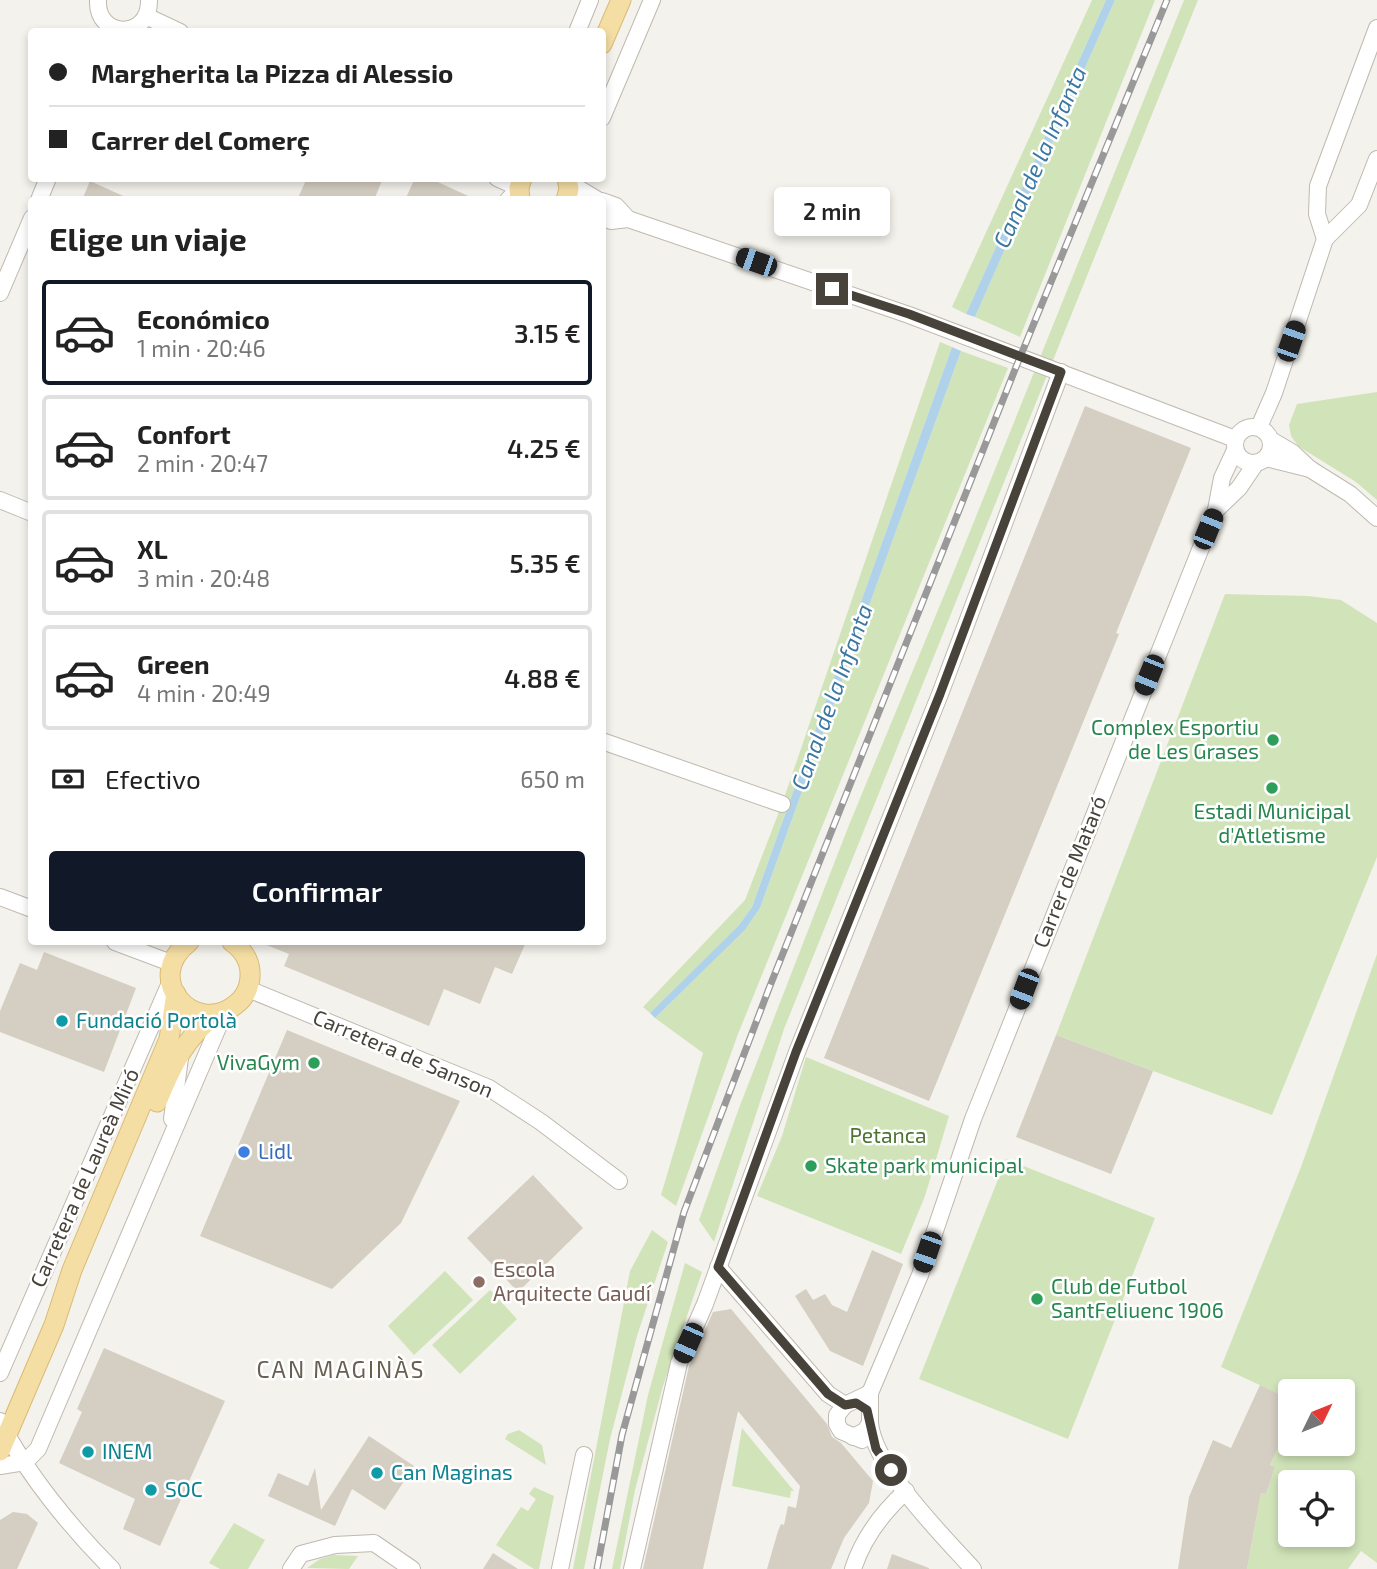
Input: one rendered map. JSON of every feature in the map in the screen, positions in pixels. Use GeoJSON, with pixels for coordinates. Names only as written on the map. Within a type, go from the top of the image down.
{"type":"FeatureCollection","features":[{"type":"Feature","properties":{"kind":"main road"},"geometry":{"type":"LineString","coordinates":[[606,35],[621,0]]}},
{"type":"Feature","properties":{"kind":"main road"},"geometry":{"type":"LineString","coordinates":[[184,945],[177,951],[172,980],[189,1008],[201,1014],[223,1012]]}},
{"type":"Feature","properties":{"kind":"main road"},"geometry":{"type":"LineString","coordinates":[[243,948],[250,979],[248,989]]}},
{"type":"Feature","properties":{"kind":"main road","name":"Carretera de Laureà Miró"},"geometry":{"type":"LineString","coordinates":[[54,1325],[72,1270],[169,1039],[172,980]]}},
{"type":"Feature","properties":{"kind":"main road","name":"Carretera de Laureà Miró"},"geometry":{"type":"LineString","coordinates":[[2,1436],[54,1325],[82,1275],[180,1051],[202,1025],[240,1001],[248,989]]}},
{"type":"Feature","properties":{"kind":"street"},"geometry":{"type":"LineString","coordinates":[[98,0],[100,16],[111,28]]}},
{"type":"Feature","properties":{"kind":"street"},"geometry":{"type":"LineString","coordinates":[[579,28],[590,0]]}},
{"type":"Feature","properties":{"kind":"street"},"geometry":{"type":"LineString","coordinates":[[606,109],[652,0]]}},
{"type":"Feature","properties":{"kind":"street"},"geometry":{"type":"LineString","coordinates":[[133,28],[138,25],[147,8],[174,28]]}},
{"type":"Feature","properties":{"kind":"street"},"geometry":{"type":"LineString","coordinates":[[1325,239],[1317,214],[1318,186],[1377,28]]}},
{"type":"Feature","properties":{"kind":"street"},"geometry":{"type":"LineString","coordinates":[[1359,205],[1377,159]]}},
{"type":"Feature","properties":{"kind":"street"},"geometry":{"type":"LineString","coordinates":[[571,183],[593,196]]}},
{"type":"Feature","properties":{"kind":"street"},"geometry":{"type":"LineString","coordinates":[[1259,427],[1274,393],[1325,239],[1377,186]]}},
{"type":"Feature","properties":{"kind":"street"},"geometry":{"type":"LineString","coordinates":[[606,202],[616,206],[628,219]]}},
{"type":"Feature","properties":{"kind":"street"},"geometry":{"type":"LineString","coordinates":[[606,219],[628,219],[909,314],[1061,372],[1235,445],[1243,460],[1261,460],[1310,469]]}},
{"type":"Feature","properties":{"kind":"street"},"geometry":{"type":"LineString","coordinates":[[0,293],[28,227]]}},
{"type":"Feature","properties":{"kind":"street"},"geometry":{"type":"LineString","coordinates":[[632,1569],[679,1363],[705,1304],[796,1052],[940,694],[1061,372]]}},
{"type":"Feature","properties":{"kind":"street"},"geometry":{"type":"LineString","coordinates":[[1235,445],[1244,428],[1259,427],[1271,440],[1350,494],[1377,518]]}},
{"type":"Feature","properties":{"kind":"street"},"geometry":{"type":"LineString","coordinates":[[1261,460],[1270,450],[1271,440]]}},
{"type":"Feature","properties":{"kind":"street","name":"Carrer de Mataró"},"geometry":{"type":"LineString","coordinates":[[876,1449],[870,1421],[870,1393],[920,1275],[973,1119],[1216,510],[1222,478],[1235,445]]}},
{"type":"Feature","properties":{"kind":"street","name":"Carrer de Mataró"},"geometry":{"type":"LineString","coordinates":[[1216,510],[1239,488],[1261,460]]}},
{"type":"Feature","properties":{"kind":"street"},"geometry":{"type":"LineString","coordinates":[[0,500],[28,511]]}},
{"type":"Feature","properties":{"kind":"street"},"geometry":{"type":"LineString","coordinates":[[606,742],[782,804]]}},
{"type":"Feature","properties":{"kind":"street"},"geometry":{"type":"LineString","coordinates":[[0,897],[28,908]]}},
{"type":"Feature","properties":{"kind":"street"},"geometry":{"type":"LineString","coordinates":[[120,945],[172,980]]}},
{"type":"Feature","properties":{"kind":"street","name":"Carretera de Laureà Miró"},"geometry":{"type":"LineString","coordinates":[[0,1373],[172,980]]}},
{"type":"Feature","properties":{"kind":"street","name":"Carretera de Sanson"},"geometry":{"type":"LineString","coordinates":[[248,989],[489,1088],[541,1122],[618,1181]]}},
{"type":"Feature","properties":{"kind":"street"},"geometry":{"type":"LineString","coordinates":[[0,1466],[25,1462],[38,1449],[223,1012]]}},
{"type":"Feature","properties":{"kind":"street"},"geometry":{"type":"LineString","coordinates":[[156,1172],[162,1143],[174,1109],[180,1051]]}},
{"type":"Feature","properties":{"kind":"street"},"geometry":{"type":"LineString","coordinates":[[718,1267],[828,1394],[848,1404],[864,1407],[870,1421],[862,1434],[853,1437]]}},
{"type":"Feature","properties":{"kind":"street"},"geometry":{"type":"LineString","coordinates":[[870,1393],[848,1404],[837,1415],[837,1423],[845,1434],[876,1449],[906,1491],[973,1569]]}},
{"type":"Feature","properties":{"kind":"street"},"geometry":{"type":"LineString","coordinates":[[2,1436],[65,1516],[112,1569]]}},
{"type":"Feature","properties":{"kind":"street"},"geometry":{"type":"LineString","coordinates":[[560,1569],[584,1455]]}},
{"type":"Feature","properties":{"kind":"street"},"geometry":{"type":"LineString","coordinates":[[853,1569],[869,1533],[906,1491]]}},
{"type":"Feature","properties":{"kind":"street"},"geometry":{"type":"LineString","coordinates":[[290,1569],[301,1555],[335,1545],[374,1544],[412,1569]]}},
{"type":"Feature","properties":{"kind":"green space"},"geometry":{"type":"Polygon","coordinates":[[[1092,0],[1106,0],[966,314],[952,307],[1092,0]]]}},
{"type":"Feature","properties":{"kind":"green space"},"geometry":{"type":"Polygon","coordinates":[[[1115,0],[1155,0],[1020,337],[975,317],[1115,0]]]}},
{"type":"Feature","properties":{"kind":"green space"},"geometry":{"type":"Polygon","coordinates":[[[1184,0],[1198,0],[784,1029],[714,1242],[699,1220],[739,1108],[849,825],[1184,0]]]}},
{"type":"Feature","properties":{"kind":"green space"},"geometry":{"type":"Polygon","coordinates":[[[940,342],[952,347],[752,907],[739,925],[650,1013],[643,1007],[745,900],[782,804],[940,342]]]}},
{"type":"Feature","properties":{"kind":"green space"},"geometry":{"type":"Polygon","coordinates":[[[961,351],[1008,368],[738,1034],[676,1206],[661,1195],[703,1053],[655,1018],[745,930],[760,908],[961,351]]]}},
{"type":"Feature","properties":{"kind":"green space"},"geometry":{"type":"Polygon","coordinates":[[[1377,392],[1377,500],[1356,482],[1298,446],[1291,436],[1289,425],[1297,404],[1377,392]]]}},
{"type":"Feature","properties":{"kind":"green space","name":"Complex Esportiu de Les Grases"},"geometry":{"type":"Polygon","coordinates":[[[1225,594],[1308,596],[1341,600],[1377,623],[1377,857],[1272,1115],[1056,1035],[1225,594]]]}},
{"type":"Feature","properties":{"kind":"green space"},"geometry":{"type":"Polygon","coordinates":[[[1377,954],[1377,1563],[1361,1551],[1348,1569],[1247,1569],[1261,1493],[1266,1494],[1275,1467],[1270,1465],[1278,1448],[1278,1456],[1355,1456],[1355,1379],[1278,1379],[1278,1393],[1221,1367],[1301,1167],[1377,954]]]}},
{"type":"Feature","properties":{"kind":"green space","name":"Petanca"},"geometry":{"type":"Polygon","coordinates":[[[806,1057],[949,1116],[925,1196],[901,1254],[757,1196],[782,1136],[806,1057]]]}},
{"type":"Feature","properties":{"kind":"green space","name":"Club de Futbol SantFeliuenc 1906"},"geometry":{"type":"Polygon","coordinates":[[[1006,1159],[1155,1218],[1068,1439],[919,1379],[1006,1159]]]}},
{"type":"Feature","properties":{"kind":"green space"},"geometry":{"type":"Polygon","coordinates":[[[652,1230],[668,1242],[637,1336],[610,1439],[584,1569],[573,1569],[630,1271],[652,1230]]]}},
{"type":"Feature","properties":{"kind":"green space"},"geometry":{"type":"Polygon","coordinates":[[[685,1263],[702,1272],[663,1386],[635,1490],[620,1569],[612,1569],[648,1395],[685,1263]]]}},
{"type":"Feature","properties":{"kind":"green space"},"geometry":{"type":"Polygon","coordinates":[[[445,1271],[473,1300],[414,1355],[388,1326],[445,1271]]]}},
{"type":"Feature","properties":{"kind":"green space"},"geometry":{"type":"Polygon","coordinates":[[[490,1290],[517,1319],[460,1374],[432,1345],[490,1290]]]}},
{"type":"Feature","properties":{"kind":"green space"},"geometry":{"type":"Polygon","coordinates":[[[742,1428],[794,1491],[791,1491],[790,1498],[732,1486],[742,1428]]]}},
{"type":"Feature","properties":{"kind":"green space"},"geometry":{"type":"Polygon","coordinates":[[[519,1430],[542,1445],[546,1465],[505,1439],[508,1434],[519,1430]]]}},
{"type":"Feature","properties":{"kind":"green space"},"geometry":{"type":"Polygon","coordinates":[[[534,1487],[554,1496],[539,1569],[534,1569],[496,1545],[521,1507],[528,1511],[536,1499],[529,1494],[534,1487]]]}},
{"type":"Feature","properties":{"kind":"green space"},"geometry":{"type":"Polygon","coordinates":[[[234,1523],[265,1540],[248,1569],[220,1569],[209,1563],[234,1523]]]}},
{"type":"Feature","properties":{"kind":"green space"},"geometry":{"type":"Polygon","coordinates":[[[334,1555],[358,1556],[349,1569],[307,1568],[320,1559],[334,1555]]]}},
{"type":"Feature","properties":{"kind":"water","name":"Canal de la Infanta"},"geometry":{"type":"Polygon","coordinates":[[[1106,0],[1115,0],[975,317],[966,314],[1106,0]]]}},
{"type":"Feature","properties":{"kind":"water","name":"Canal de la Infanta"},"geometry":{"type":"Polygon","coordinates":[[[952,347],[961,351],[760,908],[745,930],[655,1018],[650,1013],[739,925],[752,907],[952,347]]]}},
{"type":"Feature","properties":{"kind":"building"},"geometry":{"type":"Polygon","coordinates":[[[90,182],[92,182],[123,196],[84,196],[90,182]]]}},
{"type":"Feature","properties":{"kind":"building"},"geometry":{"type":"Polygon","coordinates":[[[305,182],[381,182],[376,196],[299,196],[305,182]]]}},
{"type":"Feature","properties":{"kind":"building"},"geometry":{"type":"Polygon","coordinates":[[[413,182],[438,182],[468,196],[407,196],[413,182]]]}},
{"type":"Feature","properties":{"kind":"building"},"geometry":{"type":"Polygon","coordinates":[[[1085,406],[1191,448],[1116,633],[1119,634],[929,1101],[824,1058],[1085,406]]]}},
{"type":"Feature","properties":{"kind":"building"},"geometry":{"type":"Polygon","coordinates":[[[266,945],[525,945],[512,974],[495,967],[480,1004],[444,989],[429,1026],[284,966],[289,954],[266,945]]]}},
{"type":"Feature","properties":{"kind":"building","name":"Fundació Portolà"},"geometry":{"type":"Polygon","coordinates":[[[44,952],[136,988],[104,1072],[0,1032],[0,1011],[20,963],[37,970],[44,952]]]}},
{"type":"Feature","properties":{"kind":"building"},"geometry":{"type":"Polygon","coordinates":[[[287,1030],[460,1101],[401,1223],[332,1289],[200,1236],[287,1030]]]}},
{"type":"Feature","properties":{"kind":"building"},"geometry":{"type":"Polygon","coordinates":[[[1056,1035],[1153,1071],[1111,1174],[1016,1137],[1056,1035]]]}},
{"type":"Feature","properties":{"kind":"building"},"geometry":{"type":"Polygon","coordinates":[[[533,1175],[583,1228],[518,1292],[467,1238],[533,1175]]]}},
{"type":"Feature","properties":{"kind":"building"},"geometry":{"type":"Polygon","coordinates":[[[872,1250],[903,1264],[863,1366],[830,1351],[795,1296],[806,1289],[813,1300],[825,1294],[832,1305],[847,1312],[872,1250]]]}},
{"type":"Feature","properties":{"kind":"building"},"geometry":{"type":"Polygon","coordinates":[[[731,1309],[827,1424],[832,1437],[841,1443],[873,1481],[869,1503],[844,1538],[831,1569],[767,1569],[778,1531],[781,1524],[784,1525],[788,1506],[796,1508],[800,1486],[738,1411],[703,1569],[643,1569],[689,1366],[713,1312],[731,1309]]]}},
{"type":"Feature","properties":{"kind":"building"},"geometry":{"type":"Polygon","coordinates":[[[104,1348],[225,1401],[160,1546],[123,1529],[135,1499],[59,1463],[82,1412],[77,1409],[104,1348]]]}},
{"type":"Feature","properties":{"kind":"building"},"geometry":{"type":"Polygon","coordinates":[[[1260,1385],[1278,1393],[1278,1448],[1270,1465],[1275,1467],[1266,1494],[1261,1493],[1247,1569],[1178,1569],[1189,1497],[1213,1440],[1231,1448],[1260,1385]]]}},
{"type":"Feature","properties":{"kind":"building"},"geometry":{"type":"Polygon","coordinates":[[[369,1436],[414,1466],[385,1510],[352,1489],[335,1526],[268,1496],[278,1473],[308,1486],[315,1468],[321,1510],[369,1436]]]}},
{"type":"Feature","properties":{"kind":"building"},"geometry":{"type":"Polygon","coordinates":[[[13,1512],[27,1514],[38,1523],[17,1569],[0,1569],[0,1520],[13,1512]]]}},
{"type":"Feature","properties":{"kind":"building"},"geometry":{"type":"Polygon","coordinates":[[[493,1553],[518,1569],[483,1569],[493,1553]]]}},
{"type":"Feature","properties":{"kind":"building"},"geometry":{"type":"Polygon","coordinates":[[[892,1554],[929,1568],[929,1569],[887,1569],[892,1554]]]}},
{"type":"Feature","properties":{"kind":"railway"},"geometry":{"type":"LineString","coordinates":[[597,1569],[622,1435],[684,1212],[768,991],[1016,367],[1167,0]]}},
{"type":"Feature","properties":{"kind":"place","name":"Complex Esportiu de Les Grases"},"geometry":{"type":"Point","coordinates":[1273,740]}},
{"type":"Feature","properties":{"kind":"place","name":"Estadi Municipal d'Atletisme"},"geometry":{"type":"Point","coordinates":[1272,788]}},
{"type":"Feature","properties":{"kind":"place","name":"Fundació Portolà"},"geometry":{"type":"Point","coordinates":[62,1021]}},
{"type":"Feature","properties":{"kind":"place","name":"VivaGym"},"geometry":{"type":"Point","coordinates":[314,1063]}},
{"type":"Feature","properties":{"kind":"place","name":"Lidl"},"geometry":{"type":"Point","coordinates":[244,1152]}},
{"type":"Feature","properties":{"kind":"place","name":"Skate park municipal"},"geometry":{"type":"Point","coordinates":[811,1166]}},
{"type":"Feature","properties":{"kind":"place","name":"Escola Arquitecte Gaudí"},"geometry":{"type":"Point","coordinates":[479,1282]}},
{"type":"Feature","properties":{"kind":"place","name":"Club de Futbol SantFeliuenc 1906"},"geometry":{"type":"Point","coordinates":[1037,1299]}},
{"type":"Feature","properties":{"kind":"place","name":"INEM"},"geometry":{"type":"Point","coordinates":[88,1452]}},
{"type":"Feature","properties":{"kind":"place","name":"Can Maginas"},"geometry":{"type":"Point","coordinates":[377,1473]}},
{"type":"Feature","properties":{"kind":"place","name":"SOC"},"geometry":{"type":"Point","coordinates":[151,1490]}},
{"type":"Feature","properties":{"kind":"district","name":"CAN MAGINÀS"},"geometry":{"type":"Point","coordinates":[341,1370]}},
{"type":"Feature","properties":{"kind":"route"},"geometry":{"type":"LineString","coordinates":[[832,289],[909,314],[1061,372],[940,694],[796,1052],[718,1267],[828,1394],[845,1405],[856,1403],[867,1410],[876,1449],[891,1470]]}}]}
